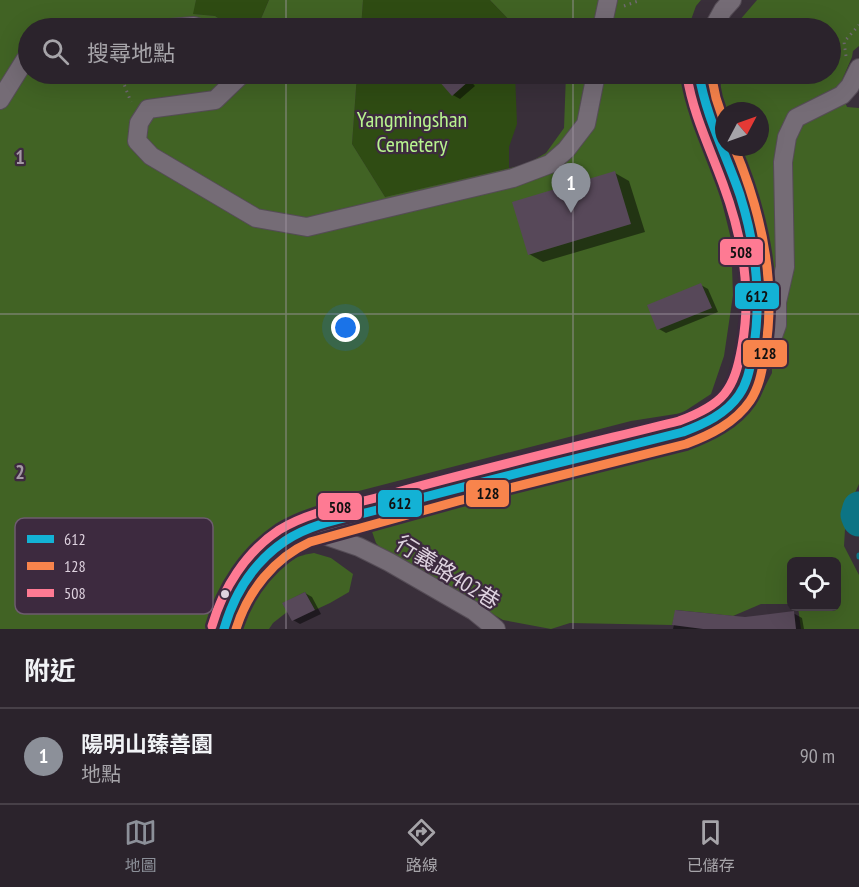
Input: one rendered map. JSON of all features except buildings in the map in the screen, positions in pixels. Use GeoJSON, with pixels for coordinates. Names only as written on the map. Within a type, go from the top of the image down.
{"type":"FeatureCollection","features":[{"type":"Feature","properties":{"kind":"street"},"geometry":{"type":"LineString","coordinates":[[604,18],[608,0]]}},
{"type":"Feature","properties":{"kind":"street"},"geometry":{"type":"LineString","coordinates":[[719,18],[732,0]]}},
{"type":"Feature","properties":{"kind":"street"},"geometry":{"type":"LineString","coordinates":[[0,100],[18,70]]}},
{"type":"Feature","properties":{"kind":"street"},"geometry":{"type":"LineString","coordinates":[[749,375],[764,361],[777,325],[777,302],[785,267],[784,149],[791,126],[796,118],[842,95],[850,86],[857,71]]}},
{"type":"Feature","properties":{"kind":"street"},"geometry":{"type":"LineString","coordinates":[[231,84],[214,100],[148,108],[139,123],[137,141],[151,156],[256,218],[307,227],[513,178],[550,164],[566,150],[586,124],[594,84]]}},
{"type":"Feature","properties":{"kind":"street"},"geometry":{"type":"LineString","coordinates":[[224,629],[228,612],[240,589],[256,567],[285,541],[309,530],[433,495],[683,432],[705,424],[725,409],[743,389],[749,375],[759,316],[753,245],[735,182],[707,114],[700,84]]}},
{"type":"Feature","properties":{"kind":"street","name":"行義路402巷"},"geometry":{"type":"LineString","coordinates":[[309,530],[359,547],[389,562],[474,611],[496,629]]}},
{"type":"Feature","properties":{"kind":"path"},"geometry":{"type":"LineString","coordinates":[[857,71],[846,60],[844,42],[859,25]]}},
{"type":"Feature","properties":{"kind":"path"},"geometry":{"type":"LineString","coordinates":[[124,84],[139,123]]}},
{"type":"Feature","properties":{"kind":"green space"},"geometry":{"type":"Polygon","coordinates":[[[0,0],[196,0],[193,14],[218,18],[18,18],[18,84],[356,84],[352,144],[385,197],[527,164],[546,153],[564,128],[566,84],[690,84],[695,118],[717,182],[731,239],[733,295],[724,356],[711,394],[682,413],[631,421],[351,493],[302,516],[259,544],[238,569],[214,617],[214,629],[0,629],[0,0]]]}},
{"type":"Feature","properties":{"kind":"green space"},"geometry":{"type":"Polygon","coordinates":[[[196,0],[269,0],[261,18],[218,18],[192,14],[196,0]]]}},
{"type":"Feature","properties":{"kind":"green space"},"geometry":{"type":"Polygon","coordinates":[[[269,0],[363,0],[362,18],[261,18],[269,0]]]}},
{"type":"Feature","properties":{"kind":"green space"},"geometry":{"type":"Polygon","coordinates":[[[363,0],[490,0],[507,18],[362,18],[363,0]]]}},
{"type":"Feature","properties":{"kind":"green space"},"geometry":{"type":"Polygon","coordinates":[[[490,0],[701,0],[692,18],[507,18],[490,0]]]}},
{"type":"Feature","properties":{"kind":"green space"},"geometry":{"type":"Polygon","coordinates":[[[757,0],[859,0],[859,46],[853,51],[841,82],[841,18],[742,18],[757,0]]]}},
{"type":"Feature","properties":{"kind":"green space","name":"Yangmingshan Cemetery"},"geometry":{"type":"Polygon","coordinates":[[[356,84],[515,84],[517,124],[509,147],[509,168],[385,197],[352,144],[356,84]]]}},
{"type":"Feature","properties":{"kind":"green space"},"geometry":{"type":"Polygon","coordinates":[[[720,84],[840,84],[839,87],[847,107],[859,108],[859,484],[846,513],[844,546],[859,575],[859,629],[801,629],[799,611],[841,611],[841,557],[787,557],[787,604],[761,604],[733,616],[676,610],[672,625],[570,623],[551,629],[503,620],[385,553],[376,543],[369,523],[388,515],[651,451],[702,441],[737,424],[757,402],[772,373],[768,270],[734,156],[769,156],[769,102],[720,102],[720,84]]]}},
{"type":"Feature","properties":{"kind":"green space"},"geometry":{"type":"Polygon","coordinates":[[[314,553],[331,558],[353,574],[349,592],[315,610],[305,592],[283,603],[287,612],[269,629],[237,629],[245,611],[276,573],[294,559],[314,553]]]}},
{"type":"Feature","properties":{"kind":"waterway"},"geometry":{"type":"LineString","coordinates":[[859,508],[857,515],[859,520]]}},
{"type":"Feature","properties":{"kind":"transit line","name":"508"},"geometry":{"type":"LineString","coordinates":[[212,626],[222,598],[246,560],[267,539],[291,523],[332,509],[679,421],[717,402],[730,385],[739,361],[745,326],[745,284],[740,243],[730,203],[698,117],[689,84]]}},
{"type":"Feature","properties":{"kind":"transit line","name":"612"},"geometry":{"type":"LineString","coordinates":[[224,629],[233,603],[255,569],[274,549],[296,534],[335,520],[683,432],[714,418],[734,402],[745,385],[756,332],[757,292],[754,253],[746,214],[711,120],[701,84]]}},
{"type":"Feature","properties":{"kind":"transit line","name":"128"},"geometry":{"type":"LineString","coordinates":[[713,84],[717,102]]}},
{"type":"Feature","properties":{"kind":"transit line","name":"128"},"geometry":{"type":"LineString","coordinates":[[236,629],[241,615],[264,577],[285,557],[310,542],[458,501],[686,444],[713,432],[737,416],[750,401],[760,378],[765,353],[769,300],[768,274],[759,222],[738,156]]}},
{"type":"Feature","properties":{"kind":"place","name":"陽明山臻善園"},"geometry":{"type":"Point","coordinates":[571,213]}}]}
